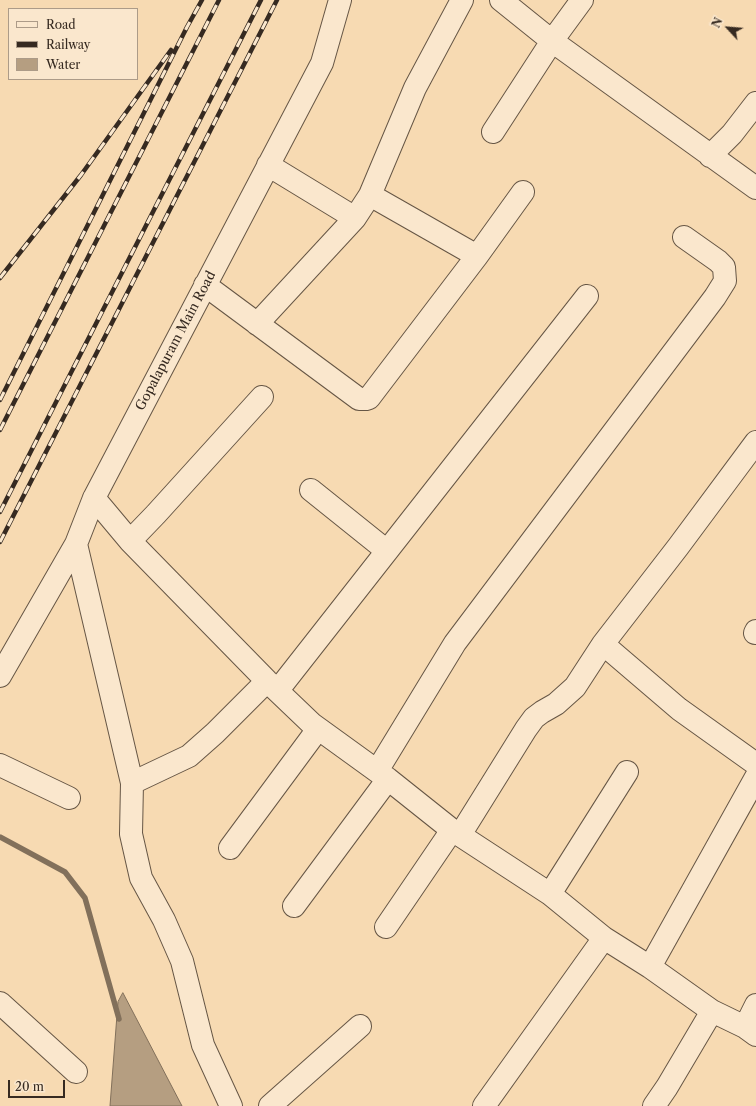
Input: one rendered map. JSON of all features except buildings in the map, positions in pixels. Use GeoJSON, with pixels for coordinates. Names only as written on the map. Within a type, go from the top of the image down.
{"type":"FeatureCollection","features":[{"type":"Feature","properties":{"kind":"street","name":"Gopalapuram Main Road"},"geometry":{"type":"LineString","coordinates":[[0,676],[76,544],[94,498],[322,63],[340,0]]}},
{"type":"Feature","properties":{"kind":"street"},"geometry":{"type":"LineString","coordinates":[[258,324],[355,218],[370,195],[415,88],[462,0]]}},
{"type":"Feature","properties":{"kind":"street"},"geometry":{"type":"LineString","coordinates":[[501,0],[552,41],[756,188]]}},
{"type":"Feature","properties":{"kind":"street"},"geometry":{"type":"LineString","coordinates":[[493,132],[552,41],[582,0]]}},
{"type":"Feature","properties":{"kind":"street"},"geometry":{"type":"LineString","coordinates":[[710,156],[732,134],[756,103]]}},
{"type":"Feature","properties":{"kind":"street"},"geometry":{"type":"LineString","coordinates":[[268,165],[355,218]]}},
{"type":"Feature","properties":{"kind":"street"},"geometry":{"type":"LineString","coordinates":[[205,285],[359,398],[366,399],[369,398],[477,256],[523,192]]}},
{"type":"Feature","properties":{"kind":"street"},"geometry":{"type":"LineString","coordinates":[[370,195],[477,256]]}},
{"type":"Feature","properties":{"kind":"street"},"geometry":{"type":"LineString","coordinates":[[294,906],[382,775],[455,643],[715,297],[725,281],[724,267],[684,237]]}},
{"type":"Feature","properties":{"kind":"street"},"geometry":{"type":"LineString","coordinates":[[132,783],[189,756],[273,686],[388,550],[587,296]]}},
{"type":"Feature","properties":{"kind":"street"},"geometry":{"type":"LineString","coordinates":[[130,541],[262,397]]}},
{"type":"Feature","properties":{"kind":"street"},"geometry":{"type":"LineString","coordinates":[[386,927],[456,832],[534,718],[556,704],[575,687],[604,644],[756,442]]}},
{"type":"Feature","properties":{"kind":"street"},"geometry":{"type":"LineString","coordinates":[[311,490],[388,550]]}},
{"type":"Feature","properties":{"kind":"street"},"geometry":{"type":"LineString","coordinates":[[94,498],[130,541],[273,686],[318,729],[382,775],[456,832],[550,894],[604,938],[650,967],[712,1011],[750,1031],[756,1005]]}},
{"type":"Feature","properties":{"kind":"street"},"geometry":{"type":"LineString","coordinates":[[76,544],[132,783],[131,834],[141,878],[164,920],[182,961],[203,1045],[231,1106]]}},
{"type":"Feature","properties":{"kind":"street"},"geometry":{"type":"LineString","coordinates":[[604,644],[679,709],[756,764]]}},
{"type":"Feature","properties":{"kind":"street"},"geometry":{"type":"LineString","coordinates":[[230,848],[318,729]]}},
{"type":"Feature","properties":{"kind":"street"},"geometry":{"type":"LineString","coordinates":[[0,765],[69,798]]}},
{"type":"Feature","properties":{"kind":"street"},"geometry":{"type":"LineString","coordinates":[[550,894],[627,772]]}},
{"type":"Feature","properties":{"kind":"street"},"geometry":{"type":"LineString","coordinates":[[650,967],[756,777]]}},
{"type":"Feature","properties":{"kind":"street"},"geometry":{"type":"LineString","coordinates":[[484,1106],[604,938]]}},
{"type":"Feature","properties":{"kind":"street"},"geometry":{"type":"LineString","coordinates":[[0,1003],[76,1072]]}},
{"type":"Feature","properties":{"kind":"street"},"geometry":{"type":"LineString","coordinates":[[654,1106],[712,1011]]}},
{"type":"Feature","properties":{"kind":"street"},"geometry":{"type":"LineString","coordinates":[[270,1106],[360,1026]]}},
{"type":"Feature","properties":{"kind":"water"},"geometry":{"type":"Polygon","coordinates":[[[123,993],[182,1106],[110,1106],[118,1002],[123,993]]]}},
{"type":"Feature","properties":{"kind":"waterway"},"geometry":{"type":"LineString","coordinates":[[0,837],[65,872],[85,898],[119,1019]]}},
{"type":"Feature","properties":{"kind":"railway"},"geometry":{"type":"LineString","coordinates":[[0,400],[187,27],[202,0]]}},
{"type":"Feature","properties":{"kind":"railway"},"geometry":{"type":"LineString","coordinates":[[0,430],[219,0]]}},
{"type":"Feature","properties":{"kind":"railway"},"geometry":{"type":"LineString","coordinates":[[0,512],[261,0]]}},
{"type":"Feature","properties":{"kind":"railway"},"geometry":{"type":"LineString","coordinates":[[0,542],[277,0]]}},
{"type":"Feature","properties":{"kind":"railway"},"geometry":{"type":"LineString","coordinates":[[0,278],[81,175],[171,50]]}}]}
